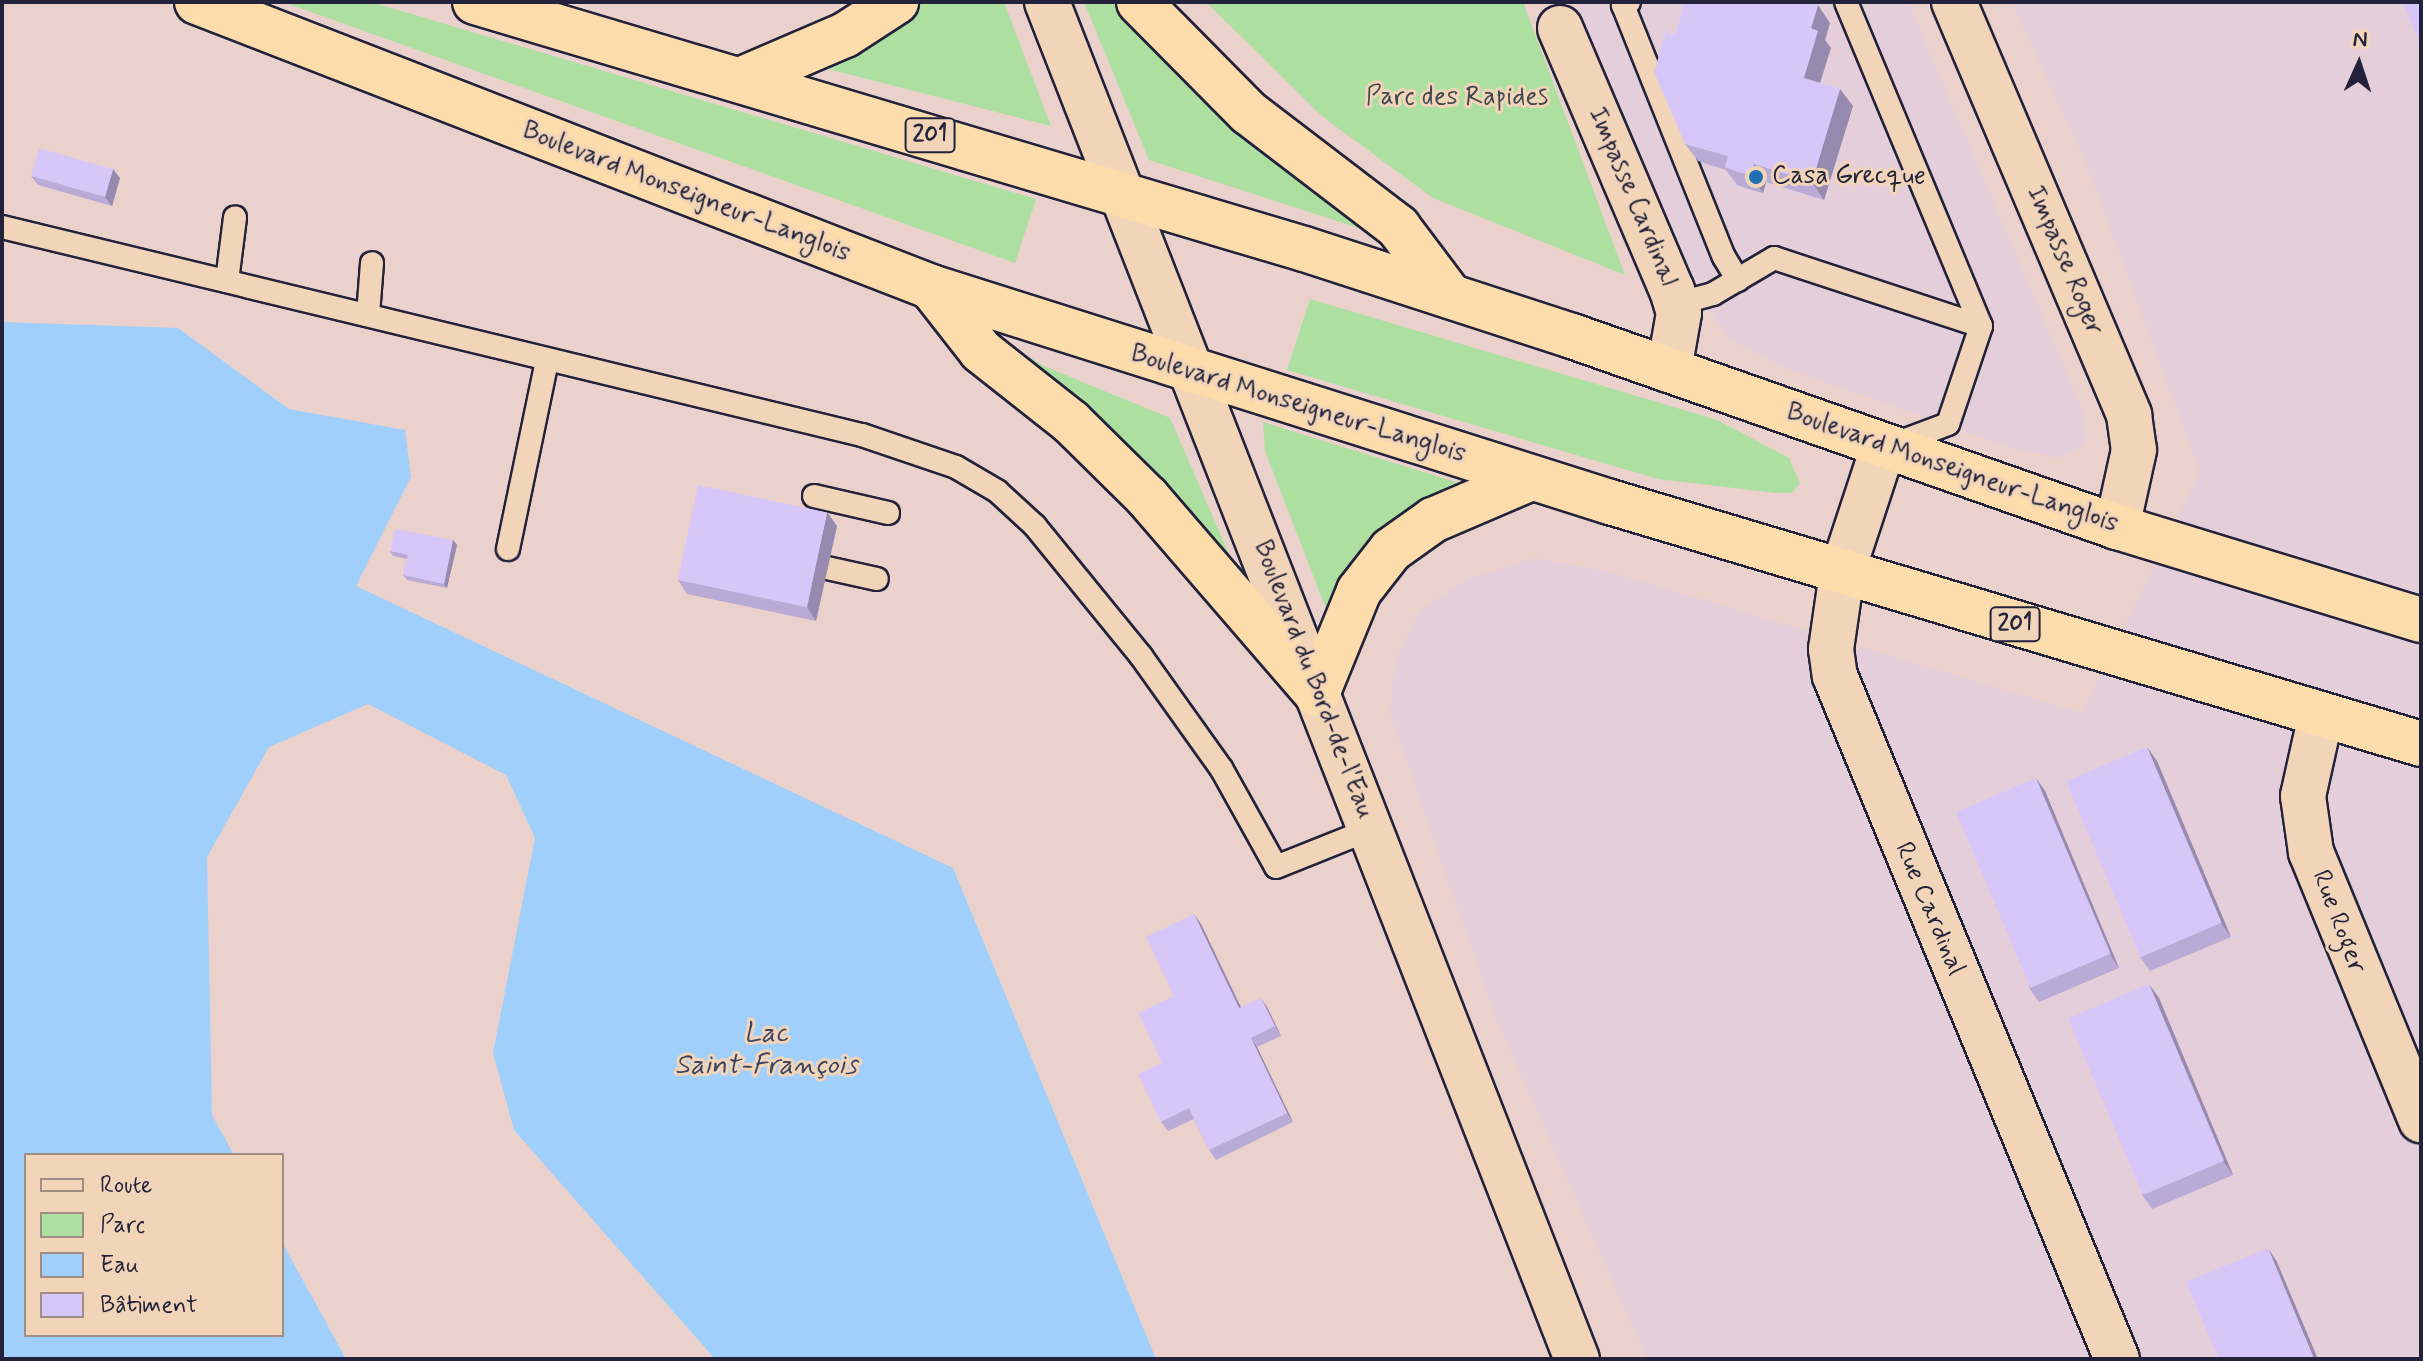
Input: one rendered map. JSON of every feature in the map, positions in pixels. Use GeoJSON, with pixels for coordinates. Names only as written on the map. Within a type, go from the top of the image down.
{"type":"FeatureCollection","features":[{"type":"Feature","properties":{"kind":"highway","name":"Boulevard Monseigneur-Langlois"},"geometry":{"type":"LineString","coordinates":[[197,2],[931,287],[1196,374],[1531,478],[2421,744]]}},
{"type":"Feature","properties":{"kind":"highway","name":"Boulevard Monseigneur-Langlois"},"geometry":{"type":"LineString","coordinates":[[475,2],[1119,191],[1450,296],[2117,527],[2421,620]]}},
{"type":"Feature","properties":{"kind":"highway"},"geometry":{"type":"LineString","coordinates":[[740,80],[845,35],[896,2]]}},
{"type":"Feature","properties":{"kind":"highway"},"geometry":{"type":"LineString","coordinates":[[1139,2],[1249,113],[1398,227],[1450,296]]}},
{"type":"Feature","properties":{"kind":"highway"},"geometry":{"type":"LineString","coordinates":[[931,287],[981,351],[1071,422],[1147,497],[1317,694],[1359,591],[1391,550],[1433,520],[1531,478]]}},
{"type":"Feature","properties":{"kind":"street","name":"Boulevard du Bord-de-l'Eau"},"geometry":{"type":"LineString","coordinates":[[1047,2],[1119,191],[1196,374],[1317,694],[1577,1359]]}},
{"type":"Feature","properties":{"kind":"street","name":"Impasse Roger"},"geometry":{"type":"LineString","coordinates":[[1954,2],[2129,415],[2134,450],[2117,527]]}},
{"type":"Feature","properties":{"kind":"street","name":"Impasse Cardinal"},"geometry":{"type":"LineString","coordinates":[[1560,28],[1676,304],[1678,329],[1669,370]]}},
{"type":"Feature","properties":{"kind":"street","name":"Rue Cardinal"},"geometry":{"type":"LineString","coordinates":[[1883,448],[1842,573],[1831,649],[1842,696],[2117,1359]]}},
{"type":"Feature","properties":{"kind":"street","name":"Rue Roger"},"geometry":{"type":"LineString","coordinates":[[2321,715],[2303,796],[2311,852],[2421,1120]]}},
{"type":"Feature","properties":{"kind":"lane"},"geometry":{"type":"LineString","coordinates":[[1629,2],[1623,5],[1724,257],[1738,280]]}},
{"type":"Feature","properties":{"kind":"lane"},"geometry":{"type":"LineString","coordinates":[[1846,2],[1981,326],[1948,424],[1883,448]]}},
{"type":"Feature","properties":{"kind":"lane"},"geometry":{"type":"LineString","coordinates":[[227,281],[235,218]]}},
{"type":"Feature","properties":{"kind":"lane"},"geometry":{"type":"LineString","coordinates":[[2,227],[862,435],[974,477],[1035,526],[1141,656],[1221,768],[1276,867],[1371,829]]}},
{"type":"Feature","properties":{"kind":"lane"},"geometry":{"type":"LineString","coordinates":[[1676,304],[1705,298],[1774,258],[1981,326]]}},
{"type":"Feature","properties":{"kind":"lane"},"geometry":{"type":"LineString","coordinates":[[368,315],[372,263]]}},
{"type":"Feature","properties":{"kind":"lane"},"geometry":{"type":"LineString","coordinates":[[508,549],[547,361]]}},
{"type":"Feature","properties":{"kind":"lane"},"geometry":{"type":"LineString","coordinates":[[814,496],[888,513]]}},
{"type":"Feature","properties":{"kind":"lane"},"geometry":{"type":"LineString","coordinates":[[827,568],[877,579]]}},
{"type":"Feature","properties":{"kind":"shaded area"},"geometry":{"type":"Polygon","coordinates":[[[1576,2],[1908,2],[2084,414],[2086,444],[2059,458],[2015,449],[1782,367],[1729,339],[1692,283],[1576,2]]]}},
{"type":"Feature","properties":{"kind":"shaded area"},"geometry":{"type":"Polygon","coordinates":[[[2011,2],[2421,2],[2421,1359],[1647,1359],[1497,1021],[1390,714],[1395,660],[1420,610],[1468,579],[1534,558],[1610,572],[2082,713],[2200,472],[2085,160],[2011,2]]]}},
{"type":"Feature","properties":{"kind":"green space"},"geometry":{"type":"Polygon","coordinates":[[[283,2],[371,2],[1036,199],[1015,263],[283,2]]]}},
{"type":"Feature","properties":{"kind":"green space"},"geometry":{"type":"Polygon","coordinates":[[[921,2],[1004,2],[1051,126],[820,67],[908,17],[921,2]]]}},
{"type":"Feature","properties":{"kind":"green space"},"geometry":{"type":"Polygon","coordinates":[[[1084,2],[1116,2],[1166,57],[1380,235],[1149,160],[1084,2]]]}},
{"type":"Feature","properties":{"kind":"green space","name":"Parc des Rapides"},"geometry":{"type":"Polygon","coordinates":[[[1206,2],[1523,2],[1625,275],[1433,198],[1323,117],[1206,2]]]}},
{"type":"Feature","properties":{"kind":"green space"},"geometry":{"type":"Polygon","coordinates":[[[1310,299],[1717,420],[1789,458],[1800,483],[1792,493],[1776,493],[1658,479],[1287,370],[1310,299]]]}},
{"type":"Feature","properties":{"kind":"green space"},"geometry":{"type":"Polygon","coordinates":[[[995,337],[1044,366],[1170,418],[1239,577],[995,337]]]}},
{"type":"Feature","properties":{"kind":"green space"},"geometry":{"type":"Polygon","coordinates":[[[1263,422],[1462,484],[1414,506],[1364,548],[1340,582],[1330,619],[1265,451],[1263,422]]]}},
{"type":"Feature","properties":{"kind":"water","name":"Lac Saint-François"},"geometry":{"type":"Polygon","coordinates":[[[2,322],[178,328],[289,409],[405,430],[411,477],[356,586],[953,868],[1156,1359],[715,1359],[514,1130],[493,1053],[535,838],[506,775],[368,704],[269,747],[207,857],[212,1115],[233,1153],[24,1153],[24,1337],[284,1337],[284,1246],[346,1359],[2,1359],[2,322]]]}},
{"type":"Feature","properties":{"kind":"building"},"geometry":{"type":"Polygon","coordinates":[[[1685,2],[1807,2],[1818,5],[1811,28],[1818,31],[1804,78],[1840,89],[1812,182],[1754,164],[1751,175],[1738,172],[1725,167],[1728,156],[1685,144],[1654,72],[1666,32],[1675,35],[1685,2]]]}},
{"type":"Feature","properties":{"kind":"building"},"geometry":{"type":"Polygon","coordinates":[[[2403,2],[2421,2],[2421,46],[2403,2]]]}},
{"type":"Feature","properties":{"kind":"building"},"geometry":{"type":"Polygon","coordinates":[[[39,148],[113,169],[105,197],[31,176],[39,148]]]}},
{"type":"Feature","properties":{"kind":"building"},"geometry":{"type":"Polygon","coordinates":[[[698,485],[827,512],[807,607],[678,580],[698,485]]]}},
{"type":"Feature","properties":{"kind":"building"},"geometry":{"type":"Polygon","coordinates":[[[395,529],[453,540],[444,584],[403,575],[408,555],[390,551],[395,529]]]}},
{"type":"Feature","properties":{"kind":"building"},"geometry":{"type":"Polygon","coordinates":[[[2147,747],[2222,923],[2141,957],[2066,781],[2147,747]]]}},
{"type":"Feature","properties":{"kind":"building"},"geometry":{"type":"Polygon","coordinates":[[[2036,778],[2111,954],[2031,988],[1956,812],[2036,778]]]}},
{"type":"Feature","properties":{"kind":"building"},"geometry":{"type":"Polygon","coordinates":[[[1194,914],[1239,1008],[1261,998],[1275,1026],[1251,1038],[1287,1113],[1209,1150],[1189,1108],[1161,1122],[1138,1074],[1162,1063],[1138,1013],[1174,996],[1146,937],[1194,914]]]}},
{"type":"Feature","properties":{"kind":"building"},"geometry":{"type":"Polygon","coordinates":[[[2149,984],[2224,1161],[2143,1195],[2068,1018],[2149,984]]]}},
{"type":"Feature","properties":{"kind":"building"},"geometry":{"type":"Polygon","coordinates":[[[2268,1248],[2314,1359],[2219,1359],[2186,1282],[2268,1248]]]}},
{"type":"Feature","properties":{"kind":"place","name":"Casa Grecque"},"geometry":{"type":"Point","coordinates":[1756,177]}}]}
